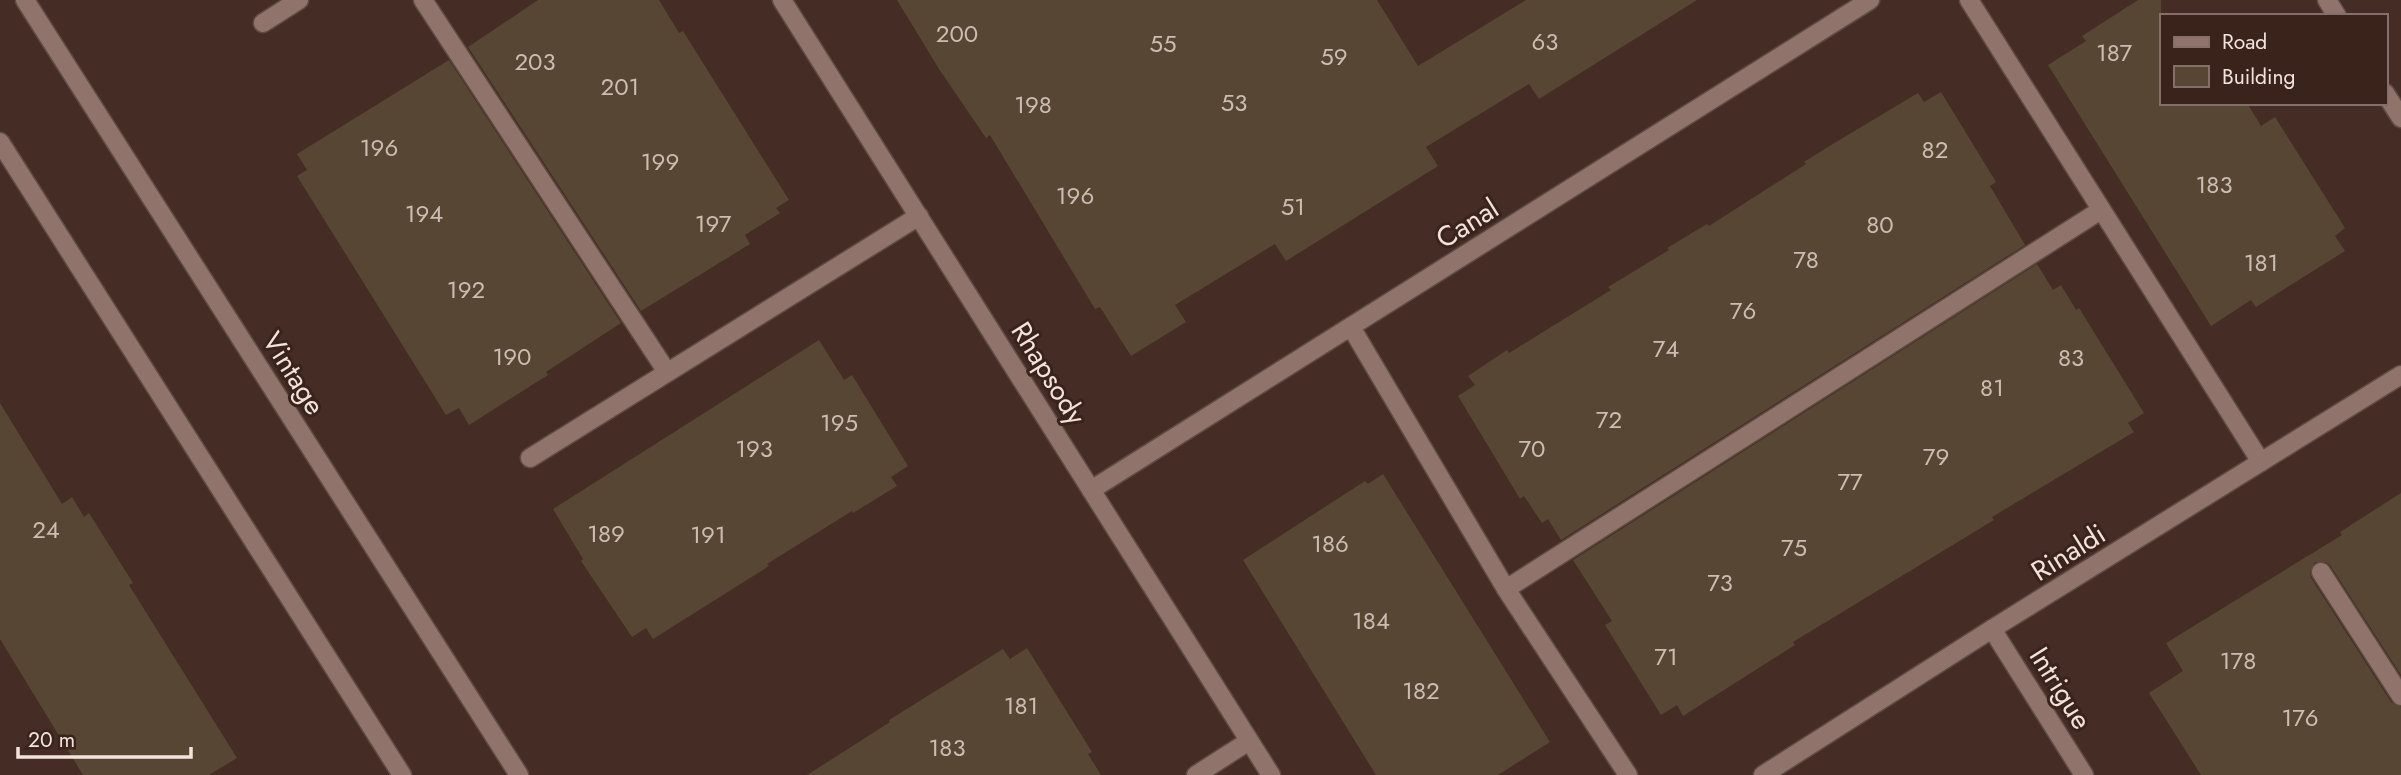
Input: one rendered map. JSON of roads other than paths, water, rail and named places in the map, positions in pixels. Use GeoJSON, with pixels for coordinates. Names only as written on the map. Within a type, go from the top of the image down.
{"type":"FeatureCollection","features":[{"type":"Feature","properties":{"kind":"street","name":"Vintage"},"geometry":{"type":"LineString","coordinates":[[25,0],[519,775]]}},
{"type":"Feature","properties":{"kind":"street"},"geometry":{"type":"LineString","coordinates":[[262,23],[299,0]]}},
{"type":"Feature","properties":{"kind":"street"},"geometry":{"type":"LineString","coordinates":[[423,0],[667,372]]}},
{"type":"Feature","properties":{"kind":"street","name":"Rhapsody"},"geometry":{"type":"LineString","coordinates":[[782,0],[1271,775]]}},
{"type":"Feature","properties":{"kind":"street","name":"Canal"},"geometry":{"type":"LineString","coordinates":[[1091,490],[1871,0]]}},
{"type":"Feature","properties":{"kind":"street"},"geometry":{"type":"LineString","coordinates":[[1969,0],[2261,462]]}},
{"type":"Feature","properties":{"kind":"street"},"geometry":{"type":"LineString","coordinates":[[2387,96],[2401,118]]}},
{"type":"Feature","properties":{"kind":"street"},"geometry":{"type":"LineString","coordinates":[[0,142],[402,775]]}},
{"type":"Feature","properties":{"kind":"street"},"geometry":{"type":"LineString","coordinates":[[1506,589],[2101,210]]}},
{"type":"Feature","properties":{"kind":"street"},"geometry":{"type":"LineString","coordinates":[[530,458],[919,216]]}},
{"type":"Feature","properties":{"kind":"street"},"geometry":{"type":"LineString","coordinates":[[1351,327],[1506,589],[1628,775]]}},
{"type":"Feature","properties":{"kind":"street","name":"Rinaldi"},"geometry":{"type":"LineString","coordinates":[[1763,775],[2401,375]]}},
{"type":"Feature","properties":{"kind":"street"},"geometry":{"type":"LineString","coordinates":[[2321,572],[2401,696]]}},
{"type":"Feature","properties":{"kind":"street","name":"Intrigue"},"geometry":{"type":"LineString","coordinates":[[1992,629],[2084,775]]}},
{"type":"Feature","properties":{"kind":"street"},"geometry":{"type":"LineString","coordinates":[[1196,775],[1249,741]]}}]}
